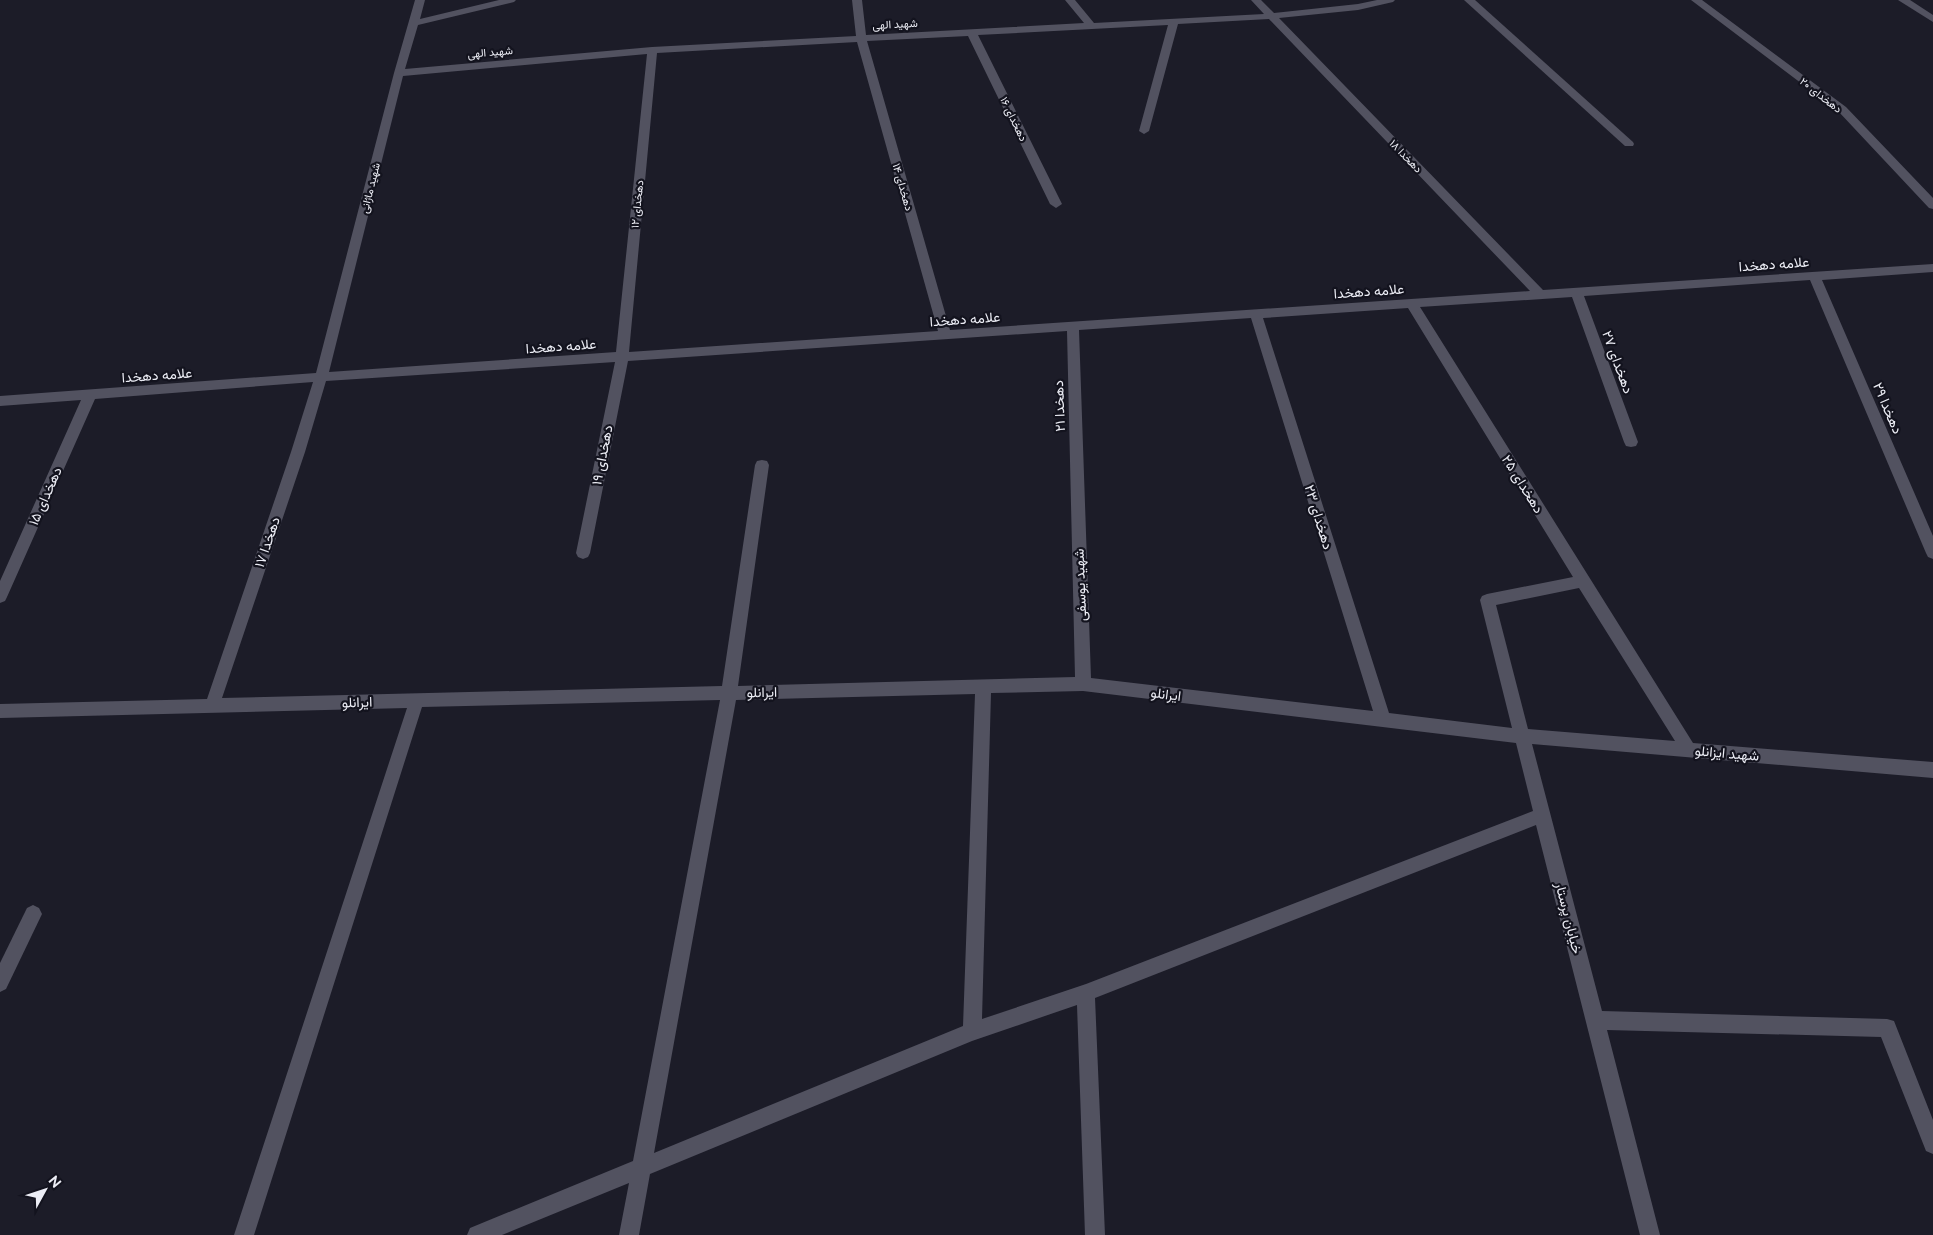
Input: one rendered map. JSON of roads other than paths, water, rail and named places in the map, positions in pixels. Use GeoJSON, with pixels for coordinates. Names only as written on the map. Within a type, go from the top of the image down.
{"type":"FeatureCollection","features":[{"type":"Feature","properties":{"kind":"street","name":"شهید ماژانی"},"geometry":{"type":"LineString","coordinates":[[321,377],[399,73],[420,0]]}},
{"type":"Feature","properties":{"kind":"street"},"geometry":{"type":"LineString","coordinates":[[414,23],[511,0]]}},
{"type":"Feature","properties":{"kind":"street","name":"دهخدای ۱۴"},"geometry":{"type":"LineString","coordinates":[[857,0],[861,38],[945,335]]}},
{"type":"Feature","properties":{"kind":"street"},"geometry":{"type":"LineString","coordinates":[[1070,0],[1092,27]]}},
{"type":"Feature","properties":{"kind":"street","name":"دهخدا ۱۸"},"geometry":{"type":"LineString","coordinates":[[1256,0],[1541,295]]}},
{"type":"Feature","properties":{"kind":"street","name":"شهید الهی"},"geometry":{"type":"LineString","coordinates":[[399,73],[652,50],[1272,16],[1358,7],[1390,0]]}},
{"type":"Feature","properties":{"kind":"street"},"geometry":{"type":"LineString","coordinates":[[1469,0],[1629,144]]}},
{"type":"Feature","properties":{"kind":"street","name":"دهخدای ۲۰"},"geometry":{"type":"LineString","coordinates":[[1696,0],[1842,109],[1933,205]]}},
{"type":"Feature","properties":{"kind":"street"},"geometry":{"type":"LineString","coordinates":[[1903,0],[1933,19]]}},
{"type":"Feature","properties":{"kind":"street"},"geometry":{"type":"LineString","coordinates":[[1144,131],[1174,22]]}},
{"type":"Feature","properties":{"kind":"street","name":"دهخدای ۱۶"},"geometry":{"type":"LineString","coordinates":[[972,33],[1056,204]]}},
{"type":"Feature","properties":{"kind":"street","name":"دهخدای ۱۲"},"geometry":{"type":"LineString","coordinates":[[622,358],[652,50]]}},
{"type":"Feature","properties":{"kind":"street","name":"علامه دهخدا"},"geometry":{"type":"LineString","coordinates":[[0,401],[321,377],[1933,268]]}},
{"type":"Feature","properties":{"kind":"street","name":"دهخدا ۲۹"},"geometry":{"type":"LineString","coordinates":[[1814,276],[1933,553]]}},
{"type":"Feature","properties":{"kind":"street","name":"دهخدای ۲۷"},"geometry":{"type":"LineString","coordinates":[[1577,293],[1631,442]]}},
{"type":"Feature","properties":{"kind":"street","name":"دهخدای ۲۵"},"geometry":{"type":"LineString","coordinates":[[1411,304],[1689,750]]}},
{"type":"Feature","properties":{"kind":"street","name":"دهخدای ۲۳"},"geometry":{"type":"LineString","coordinates":[[1256,314],[1383,719]]}},
{"type":"Feature","properties":{"kind":"street","name":"دهخدا ۲۱"},"geometry":{"type":"LineString","coordinates":[[1073,326],[1077,485]]}},
{"type":"Feature","properties":{"kind":"street","name":"دهخدای ۱۹"},"geometry":{"type":"LineString","coordinates":[[583,553],[622,358]]}},
{"type":"Feature","properties":{"kind":"street","name":"دهخدا ۱۷"},"geometry":{"type":"LineString","coordinates":[[212,706],[298,452],[321,377]]}},
{"type":"Feature","properties":{"kind":"street","name":"دهخدای ۱۵"},"geometry":{"type":"LineString","coordinates":[[0,597],[90,395]]}},
{"type":"Feature","properties":{"kind":"street"},"geometry":{"type":"LineString","coordinates":[[629,1235],[729,693],[762,465]]}},
{"type":"Feature","properties":{"kind":"street","name":"شهید یوسفی"},"geometry":{"type":"LineString","coordinates":[[1077,485],[1083,684]]}},
{"type":"Feature","properties":{"kind":"street","name":"خیابان پرستار"},"geometry":{"type":"LineString","coordinates":[[1583,581],[1487,600],[1650,1235]]}},
{"type":"Feature","properties":{"kind":"street","name":"ایرانلو"},"geometry":{"type":"LineString","coordinates":[[0,711],[1083,684],[1521,736]]}},
{"type":"Feature","properties":{"kind":"street"},"geometry":{"type":"LineString","coordinates":[[972,1032],[983,686]]}},
{"type":"Feature","properties":{"kind":"street"},"geometry":{"type":"LineString","coordinates":[[244,1235],[417,700]]}},
{"type":"Feature","properties":{"kind":"street","name":"شهید ایزانلو"},"geometry":{"type":"LineString","coordinates":[[1521,736],[1933,770]]}},
{"type":"Feature","properties":{"kind":"street"},"geometry":{"type":"LineString","coordinates":[[477,1235],[972,1032],[1086,993],[1542,815]]}},
{"type":"Feature","properties":{"kind":"street"},"geometry":{"type":"LineString","coordinates":[[0,983],[34,914]]}},
{"type":"Feature","properties":{"kind":"street"},"geometry":{"type":"LineString","coordinates":[[1086,993],[1094,1235]]}},
{"type":"Feature","properties":{"kind":"street"},"geometry":{"type":"LineString","coordinates":[[1595,1020],[1887,1028],[1933,1144]]}}]}
